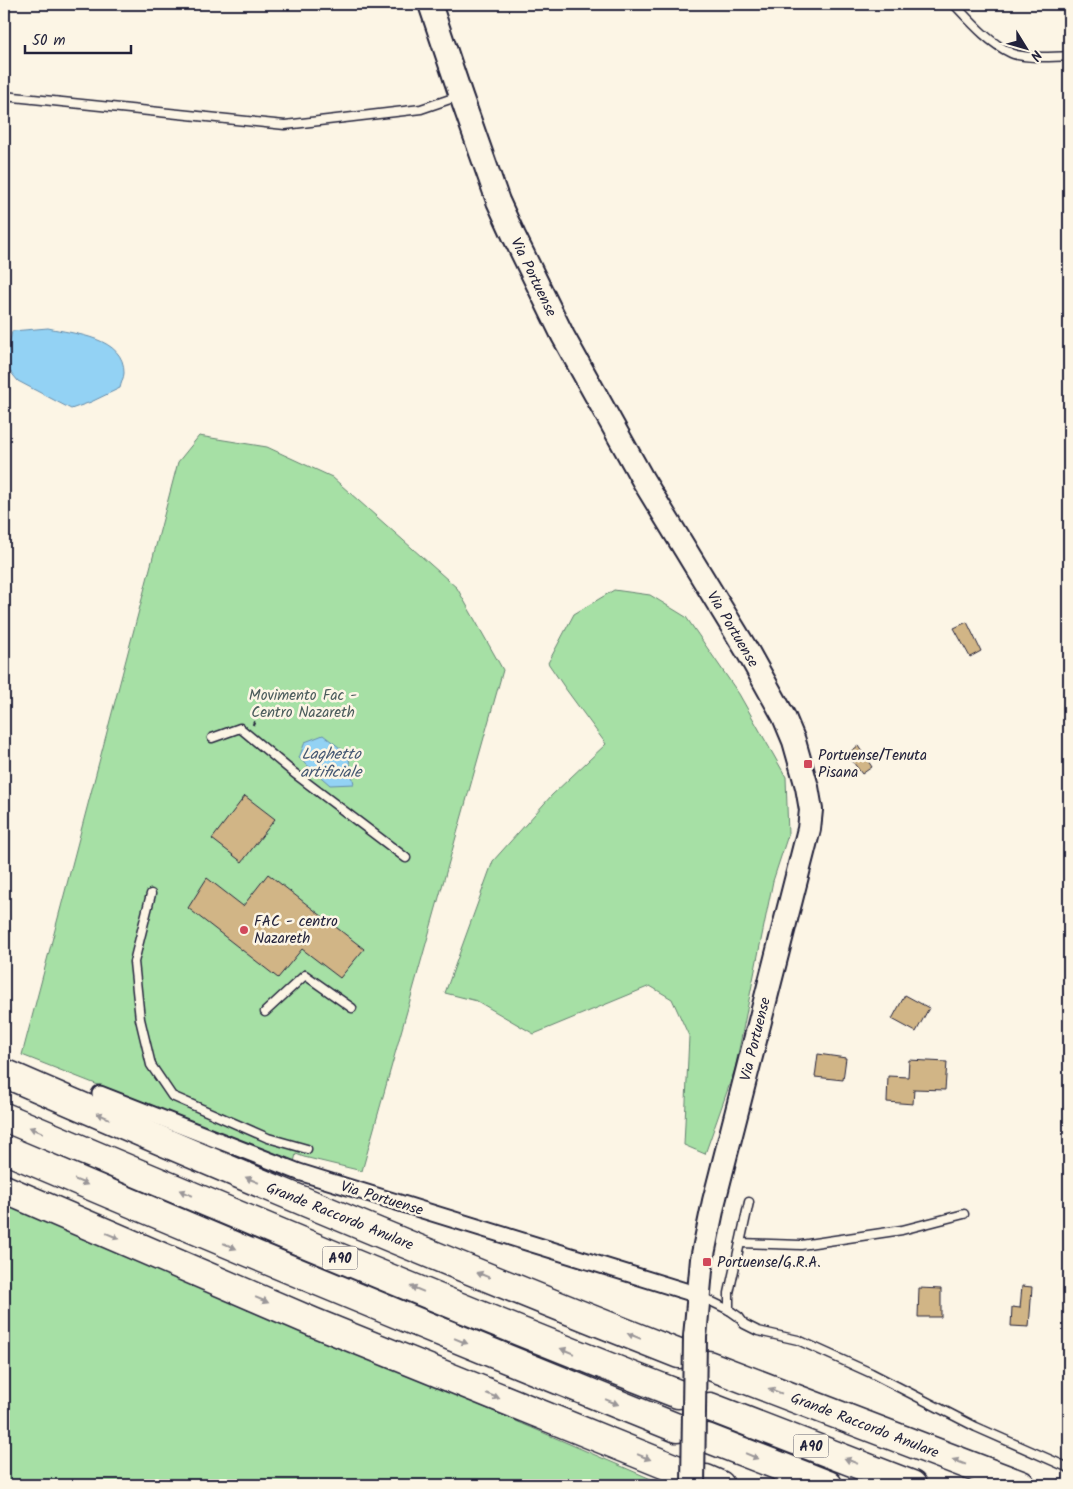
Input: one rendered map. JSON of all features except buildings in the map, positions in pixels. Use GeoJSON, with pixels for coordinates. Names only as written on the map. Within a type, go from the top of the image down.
{"type":"FeatureCollection","features":[{"type":"Feature","properties":{"kind":"highway","name":"Grande Raccordo Anulare"},"geometry":{"type":"LineString","coordinates":[[4,1073],[277,1190],[687,1345]]}},
{"type":"Feature","properties":{"kind":"highway","name":"A90"},"geometry":{"type":"LineString","coordinates":[[4,1116],[469,1311],[678,1394]]}},
{"type":"Feature","properties":{"kind":"highway","name":"A90"},"geometry":{"type":"LineString","coordinates":[[4,1149],[501,1358],[677,1428]]}},
{"type":"Feature","properties":{"kind":"highway"},"geometry":{"type":"LineString","coordinates":[[4,1189],[322,1326],[699,1480]]}},
{"type":"Feature","properties":{"kind":"highway","name":"Grande Raccordo Anulare"},"geometry":{"type":"LineString","coordinates":[[708,1365],[1021,1485]]}},
{"type":"Feature","properties":{"kind":"highway","name":"A90"},"geometry":{"type":"LineString","coordinates":[[710,1407],[912,1485]]}},
{"type":"Feature","properties":{"kind":"highway","name":"A90"},"geometry":{"type":"LineString","coordinates":[[706,1438],[828,1485]]}},
{"type":"Feature","properties":{"kind":"main road","name":"Via Portuense"},"geometry":{"type":"LineString","coordinates":[[430,4],[498,201],[514,236],[563,336],[643,480],[749,654],[784,717],[794,741],[807,787],[811,810],[810,829],[714,1201],[702,1259],[698,1295],[687,1345],[699,1480]]}},
{"type":"Feature","properties":{"kind":"street","name":"Via Portuense"},"geometry":{"type":"LineString","coordinates":[[100,1094],[299,1172],[698,1295]]}},
{"type":"Feature","properties":{"kind":"lane"},"geometry":{"type":"LineString","coordinates":[[954,4],[990,41],[1012,54],[1048,58],[1069,56]]}},
{"type":"Feature","properties":{"kind":"lane"},"geometry":{"type":"LineString","coordinates":[[4,96],[285,125],[421,109],[461,96]]}},
{"type":"Feature","properties":{"kind":"lane"},"geometry":{"type":"LineString","coordinates":[[212,738],[240,728],[406,858]]}},
{"type":"Feature","properties":{"kind":"lane"},"geometry":{"type":"LineString","coordinates":[[151,894],[134,962],[140,1019],[150,1065],[172,1096],[268,1138],[307,1148]]}},
{"type":"Feature","properties":{"kind":"lane"},"geometry":{"type":"LineString","coordinates":[[265,1012],[305,975],[352,1008]]}},
{"type":"Feature","properties":{"kind":"lane"},"geometry":{"type":"LineString","coordinates":[[729,1310],[729,1293],[750,1202]]}},
{"type":"Feature","properties":{"kind":"lane"},"geometry":{"type":"LineString","coordinates":[[740,1243],[801,1245],[902,1230],[964,1214]]}},
{"type":"Feature","properties":{"kind":"lane"},"geometry":{"type":"LineString","coordinates":[[698,1295],[729,1310],[739,1317],[744,1324],[758,1331],[798,1340],[871,1373],[976,1427],[1069,1468]]}},
{"type":"Feature","properties":{"kind":"green space","name":"Movimento Fac - Centro Nazareth"},"geometry":{"type":"Polygon","coordinates":[[[199,436],[267,447],[332,477],[457,588],[503,670],[362,1171],[296,1154],[294,1162],[22,1055],[178,462],[199,436]]]}},
{"type":"Feature","properties":{"kind":"green space"},"geometry":{"type":"Polygon","coordinates":[[[614,590],[650,595],[686,617],[739,694],[786,777],[788,835],[773,881],[735,1069],[705,1154],[684,1145],[689,1036],[672,999],[650,986],[534,1034],[477,1001],[445,993],[493,861],[552,795],[606,744],[548,663],[574,614],[614,590]]]}},
{"type":"Feature","properties":{"kind":"green space"},"geometry":{"type":"Polygon","coordinates":[[[4,1201],[665,1485],[4,1485],[4,1201]]]}},
{"type":"Feature","properties":{"kind":"water"},"geometry":{"type":"Polygon","coordinates":[[[48,328],[96,339],[116,352],[122,361],[124,373],[120,388],[71,409],[18,381],[5,365],[12,331],[48,328]]]}},
{"type":"Feature","properties":{"kind":"water","name":"Laghetto artificiale"},"geometry":{"type":"Polygon","coordinates":[[[323,735],[348,754],[354,784],[330,785],[299,758],[305,742],[323,735]]]}},
{"type":"Feature","properties":{"kind":"place","name":"Portuense/Tenuta Pisana"},"geometry":{"type":"Point","coordinates":[808,764]}},
{"type":"Feature","properties":{"kind":"place","name":"FAC - centro Nazareth"},"geometry":{"type":"Point","coordinates":[244,930]}},
{"type":"Feature","properties":{"kind":"place","name":"Portuense/G.R.A."},"geometry":{"type":"Point","coordinates":[707,1262]}}]}
